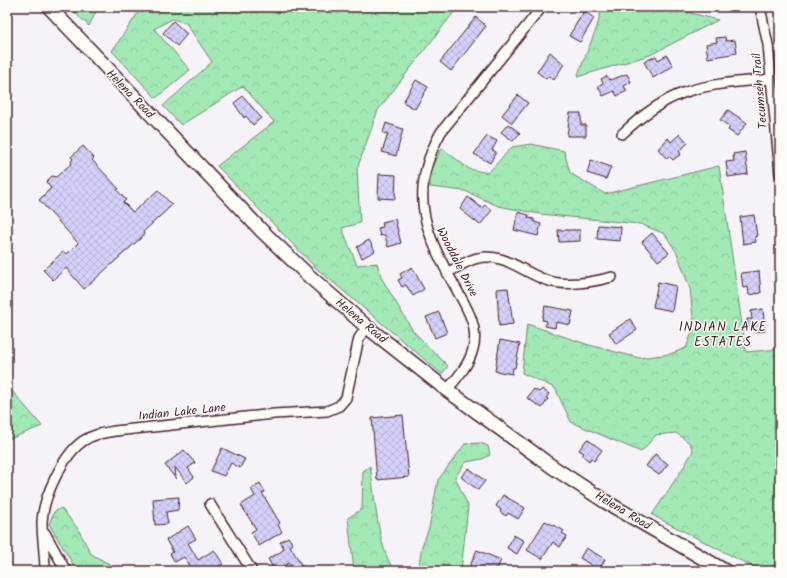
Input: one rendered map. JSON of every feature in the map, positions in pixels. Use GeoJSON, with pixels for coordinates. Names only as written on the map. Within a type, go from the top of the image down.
{"type":"FeatureCollection","features":[{"type":"Feature","properties":{"kind":"main road","name":"Helena Road"},"geometry":{"type":"LineString","coordinates":[[49,7],[262,231],[309,276],[367,326],[447,390],[532,453],[597,497],[725,571]]}},
{"type":"Feature","properties":{"kind":"street","name":"Wooddale Drive"},"geometry":{"type":"LineString","coordinates":[[447,390],[470,357],[473,350],[475,333],[471,316],[430,239],[424,216],[424,178],[430,152],[441,132],[450,120],[542,7]]}},
{"type":"Feature","properties":{"kind":"street","name":"Tecumseh Trail"},"geometry":{"type":"LineString","coordinates":[[760,7],[768,45],[780,174]]}},
{"type":"Feature","properties":{"kind":"street"},"geometry":{"type":"LineString","coordinates":[[622,134],[645,114],[682,93],[703,88],[771,79]]}},
{"type":"Feature","properties":{"kind":"street"},"geometry":{"type":"LineString","coordinates":[[448,273],[477,258],[486,257],[506,261],[553,282],[592,282],[612,277]]}},
{"type":"Feature","properties":{"kind":"street","name":"Indian Lake Lane"},"geometry":{"type":"LineString","coordinates":[[45,571],[43,515],[53,483],[70,454],[84,441],[97,434],[115,431],[274,414],[332,410],[342,404],[346,398],[359,338],[367,326]]}},
{"type":"Feature","properties":{"kind":"street"},"geometry":{"type":"LineString","coordinates":[[210,504],[252,571]]}},
{"type":"Feature","properties":{"kind":"street"},"geometry":{"type":"LineString","coordinates":[[43,530],[66,571]]}},
{"type":"Feature","properties":{"kind":"green space"},"geometry":{"type":"Polygon","coordinates":[[[69,7],[98,7],[89,26],[69,7]]]}},
{"type":"Feature","properties":{"kind":"green space"},"geometry":{"type":"Polygon","coordinates":[[[142,7],[458,7],[378,110],[357,169],[360,223],[342,228],[357,265],[377,263],[382,279],[413,331],[448,366],[442,374],[316,268],[217,166],[274,122],[243,86],[181,125],[163,106],[212,62],[186,23],[172,19],[154,29],[190,70],[156,98],[112,51],[142,7]]]}},
{"type":"Feature","properties":{"kind":"green space"},"geometry":{"type":"Polygon","coordinates":[[[602,7],[667,7],[718,20],[650,55],[577,77],[597,27],[602,7]]]}},
{"type":"Feature","properties":{"kind":"green space"},"geometry":{"type":"Polygon","coordinates":[[[531,144],[564,151],[570,173],[605,194],[719,166],[746,352],[780,349],[780,554],[771,571],[761,571],[652,515],[693,451],[690,443],[676,433],[656,435],[641,452],[571,422],[555,388],[522,373],[527,324],[589,345],[639,358],[670,354],[686,348],[694,327],[690,289],[677,253],[665,234],[640,224],[540,214],[498,206],[465,191],[430,187],[431,167],[442,148],[469,169],[488,173],[512,147],[531,144]]]}},
{"type":"Feature","properties":{"kind":"green space"},"geometry":{"type":"Polygon","coordinates":[[[7,385],[42,426],[7,440],[7,385]]]}},
{"type":"Feature","properties":{"kind":"green space"},"geometry":{"type":"Polygon","coordinates":[[[480,443],[488,446],[490,455],[482,459],[466,462],[455,477],[468,506],[461,571],[418,571],[422,546],[429,528],[438,480],[465,444],[480,443]]]}},
{"type":"Feature","properties":{"kind":"green space"},"geometry":{"type":"Polygon","coordinates":[[[370,466],[380,535],[389,561],[395,571],[354,571],[348,518],[362,509],[363,471],[370,466]]]}},
{"type":"Feature","properties":{"kind":"green space"},"geometry":{"type":"Polygon","coordinates":[[[61,508],[78,529],[91,554],[111,565],[116,571],[77,571],[49,524],[54,512],[61,508]]]}},
{"type":"Feature","properties":{"kind":"building"},"geometry":{"type":"Polygon","coordinates":[[[584,11],[594,18],[580,42],[569,36],[584,11]]]}},
{"type":"Feature","properties":{"kind":"building"},"geometry":{"type":"Polygon","coordinates":[[[476,17],[486,26],[451,71],[440,62],[476,17]]]}},
{"type":"Feature","properties":{"kind":"building"},"geometry":{"type":"Polygon","coordinates":[[[173,21],[187,34],[177,46],[163,33],[173,21]]]}},
{"type":"Feature","properties":{"kind":"building"},"geometry":{"type":"Polygon","coordinates":[[[725,37],[726,41],[735,40],[737,53],[708,58],[706,44],[717,42],[716,38],[725,37]]]}},
{"type":"Feature","properties":{"kind":"building"},"geometry":{"type":"Polygon","coordinates":[[[550,52],[564,64],[554,80],[549,76],[546,79],[537,72],[550,52]]]}},
{"type":"Feature","properties":{"kind":"building"},"geometry":{"type":"Polygon","coordinates":[[[667,55],[673,66],[653,78],[644,62],[656,56],[658,60],[667,55]]]}},
{"type":"Feature","properties":{"kind":"building"},"geometry":{"type":"Polygon","coordinates":[[[627,74],[631,82],[624,86],[627,91],[617,96],[614,91],[603,96],[598,86],[603,83],[601,79],[607,76],[610,80],[627,74]]]}},
{"type":"Feature","properties":{"kind":"building"},"geometry":{"type":"Polygon","coordinates":[[[416,80],[428,87],[415,109],[403,102],[416,80]]]}},
{"type":"Feature","properties":{"kind":"building"},"geometry":{"type":"Polygon","coordinates":[[[518,95],[528,103],[512,123],[502,115],[518,95]]]}},
{"type":"Feature","properties":{"kind":"building"},"geometry":{"type":"Polygon","coordinates":[[[243,96],[261,118],[253,125],[246,116],[244,118],[234,103],[243,96]]]}},
{"type":"Feature","properties":{"kind":"building"},"geometry":{"type":"Polygon","coordinates":[[[728,110],[747,123],[737,136],[728,130],[730,127],[720,120],[728,110]]]}},
{"type":"Feature","properties":{"kind":"building"},"geometry":{"type":"Polygon","coordinates":[[[570,113],[581,113],[581,125],[586,125],[586,136],[567,136],[570,113]]]}},
{"type":"Feature","properties":{"kind":"building"},"geometry":{"type":"Polygon","coordinates":[[[386,123],[403,129],[396,156],[382,152],[388,134],[383,133],[386,123]]]}},
{"type":"Feature","properties":{"kind":"building"},"geometry":{"type":"Polygon","coordinates":[[[508,124],[520,133],[513,141],[501,132],[508,124]]]}},
{"type":"Feature","properties":{"kind":"building"},"geometry":{"type":"Polygon","coordinates":[[[680,134],[688,143],[679,151],[681,154],[673,160],[669,156],[667,159],[658,149],[668,138],[671,142],[680,134]]]}},
{"type":"Feature","properties":{"kind":"building"},"geometry":{"type":"Polygon","coordinates":[[[487,136],[497,141],[492,150],[496,152],[490,163],[474,154],[487,136]]]}},
{"type":"Feature","properties":{"kind":"building"},"geometry":{"type":"Polygon","coordinates":[[[83,146],[94,158],[92,160],[119,189],[117,190],[126,200],[123,202],[133,212],[158,190],[172,205],[143,232],[144,234],[142,237],[84,289],[66,268],[53,280],[43,270],[63,252],[67,254],[78,243],[39,200],[51,188],[46,182],[52,176],[56,177],[72,163],[71,161],[73,159],[71,157],[83,146]]]}},
{"type":"Feature","properties":{"kind":"building"},"geometry":{"type":"Polygon","coordinates":[[[745,152],[748,174],[728,177],[726,162],[734,161],[733,154],[745,152]]]}},
{"type":"Feature","properties":{"kind":"building"},"geometry":{"type":"Polygon","coordinates":[[[591,160],[611,167],[606,179],[587,173],[591,160]]]}},
{"type":"Feature","properties":{"kind":"building"},"geometry":{"type":"Polygon","coordinates":[[[379,174],[396,175],[395,199],[378,198],[379,174]]]}},
{"type":"Feature","properties":{"kind":"building"},"geometry":{"type":"Polygon","coordinates":[[[468,197],[482,208],[485,205],[492,210],[480,225],[460,209],[468,197]]]}},
{"type":"Feature","properties":{"kind":"building"},"geometry":{"type":"Polygon","coordinates":[[[518,212],[529,215],[528,218],[534,219],[534,222],[541,224],[538,236],[514,230],[518,212]]]}},
{"type":"Feature","properties":{"kind":"building"},"geometry":{"type":"Polygon","coordinates":[[[754,215],[757,236],[755,236],[756,242],[743,244],[740,217],[754,215]]]}},
{"type":"Feature","properties":{"kind":"building"},"geometry":{"type":"Polygon","coordinates":[[[395,219],[401,243],[388,247],[385,235],[380,236],[378,228],[383,227],[382,222],[395,219]]]}},
{"type":"Feature","properties":{"kind":"building"},"geometry":{"type":"Polygon","coordinates":[[[598,225],[621,227],[620,241],[597,239],[598,225]]]}},
{"type":"Feature","properties":{"kind":"building"},"geometry":{"type":"Polygon","coordinates":[[[558,230],[580,230],[580,241],[559,242],[558,230]]]}},
{"type":"Feature","properties":{"kind":"building"},"geometry":{"type":"Polygon","coordinates":[[[652,233],[669,253],[658,261],[642,242],[652,233]]]}},
{"type":"Feature","properties":{"kind":"building"},"geometry":{"type":"Polygon","coordinates":[[[369,240],[375,251],[362,258],[357,247],[369,240]]]}},
{"type":"Feature","properties":{"kind":"building"},"geometry":{"type":"Polygon","coordinates":[[[412,267],[424,289],[413,296],[406,285],[402,287],[398,280],[402,278],[400,274],[412,267]]]}},
{"type":"Feature","properties":{"kind":"building"},"geometry":{"type":"Polygon","coordinates":[[[759,271],[761,293],[749,295],[748,287],[743,288],[741,273],[759,271]]]}},
{"type":"Feature","properties":{"kind":"building"},"geometry":{"type":"Polygon","coordinates":[[[658,282],[676,286],[672,311],[653,307],[658,282]]]}},
{"type":"Feature","properties":{"kind":"building"},"geometry":{"type":"Polygon","coordinates":[[[508,288],[513,324],[499,326],[497,289],[508,288]]]}},
{"type":"Feature","properties":{"kind":"building"},"geometry":{"type":"Polygon","coordinates":[[[545,306],[573,311],[570,325],[556,322],[555,328],[545,326],[547,321],[542,320],[545,306]]]}},
{"type":"Feature","properties":{"kind":"building"},"geometry":{"type":"Polygon","coordinates":[[[763,309],[765,331],[754,332],[753,326],[748,327],[747,319],[752,319],[751,311],[763,309]]]}},
{"type":"Feature","properties":{"kind":"building"},"geometry":{"type":"Polygon","coordinates":[[[439,312],[447,333],[435,338],[426,317],[439,312]]]}},
{"type":"Feature","properties":{"kind":"building"},"geometry":{"type":"Polygon","coordinates":[[[630,319],[637,330],[616,344],[609,333],[630,319]]]}},
{"type":"Feature","properties":{"kind":"building"},"geometry":{"type":"Polygon","coordinates":[[[500,340],[520,344],[515,368],[513,368],[512,374],[495,371],[500,340]]]}},
{"type":"Feature","properties":{"kind":"building"},"geometry":{"type":"Polygon","coordinates":[[[534,389],[539,392],[542,389],[549,394],[546,398],[548,399],[542,408],[527,398],[534,389]]]}},
{"type":"Feature","properties":{"kind":"building"},"geometry":{"type":"Polygon","coordinates":[[[403,415],[409,477],[377,480],[372,418],[403,415]]]}},
{"type":"Feature","properties":{"kind":"building"},"geometry":{"type":"Polygon","coordinates":[[[587,439],[602,450],[594,461],[591,458],[589,461],[582,455],[584,453],[579,450],[587,439]]]}},
{"type":"Feature","properties":{"kind":"building"},"geometry":{"type":"Polygon","coordinates":[[[222,448],[245,459],[240,468],[231,463],[224,476],[211,471],[222,448]]]}},
{"type":"Feature","properties":{"kind":"building"},"geometry":{"type":"Polygon","coordinates":[[[184,450],[195,463],[188,468],[194,477],[187,483],[175,467],[176,479],[165,465],[184,450]]]}},
{"type":"Feature","properties":{"kind":"building"},"geometry":{"type":"Polygon","coordinates":[[[655,454],[668,464],[659,475],[646,466],[655,454]]]}},
{"type":"Feature","properties":{"kind":"building"},"geometry":{"type":"Polygon","coordinates":[[[469,468],[485,481],[478,490],[461,477],[469,468]]]}},
{"type":"Feature","properties":{"kind":"building"},"geometry":{"type":"Polygon","coordinates":[[[260,483],[265,492],[262,493],[280,523],[278,525],[282,532],[259,546],[251,532],[256,529],[241,505],[255,496],[251,489],[260,483]]]}},
{"type":"Feature","properties":{"kind":"building"},"geometry":{"type":"Polygon","coordinates":[[[503,495],[525,508],[518,519],[508,513],[506,516],[500,512],[501,510],[496,506],[503,495]]]}},
{"type":"Feature","properties":{"kind":"building"},"geometry":{"type":"Polygon","coordinates":[[[179,497],[178,510],[166,512],[168,524],[155,525],[153,499],[179,497]]]}},
{"type":"Feature","properties":{"kind":"building"},"geometry":{"type":"Polygon","coordinates":[[[545,521],[564,531],[562,533],[567,536],[560,547],[553,542],[542,559],[527,550],[545,521]]]}},
{"type":"Feature","properties":{"kind":"building"},"geometry":{"type":"Polygon","coordinates":[[[188,526],[196,539],[188,543],[198,560],[214,550],[223,564],[212,571],[194,571],[184,557],[175,562],[170,554],[173,552],[166,540],[188,526]]]}},
{"type":"Feature","properties":{"kind":"building"},"geometry":{"type":"Polygon","coordinates":[[[514,535],[524,541],[517,554],[507,548],[514,535]]]}},
{"type":"Feature","properties":{"kind":"building"},"geometry":{"type":"Polygon","coordinates":[[[288,537],[293,544],[290,546],[305,571],[293,571],[289,563],[275,571],[268,559],[282,551],[284,548],[280,542],[288,537]]]}},
{"type":"Feature","properties":{"kind":"building"},"geometry":{"type":"Polygon","coordinates":[[[586,548],[605,559],[599,570],[580,558],[586,548]]]}},
{"type":"Feature","properties":{"kind":"building"},"geometry":{"type":"Polygon","coordinates":[[[477,550],[501,560],[496,571],[477,571],[469,568],[477,550]]]}},
{"type":"Feature","properties":{"kind":"district","name":"INDIAN LAKE ESTATES"},"geometry":{"type":"Point","coordinates":[723,334]}}]}
